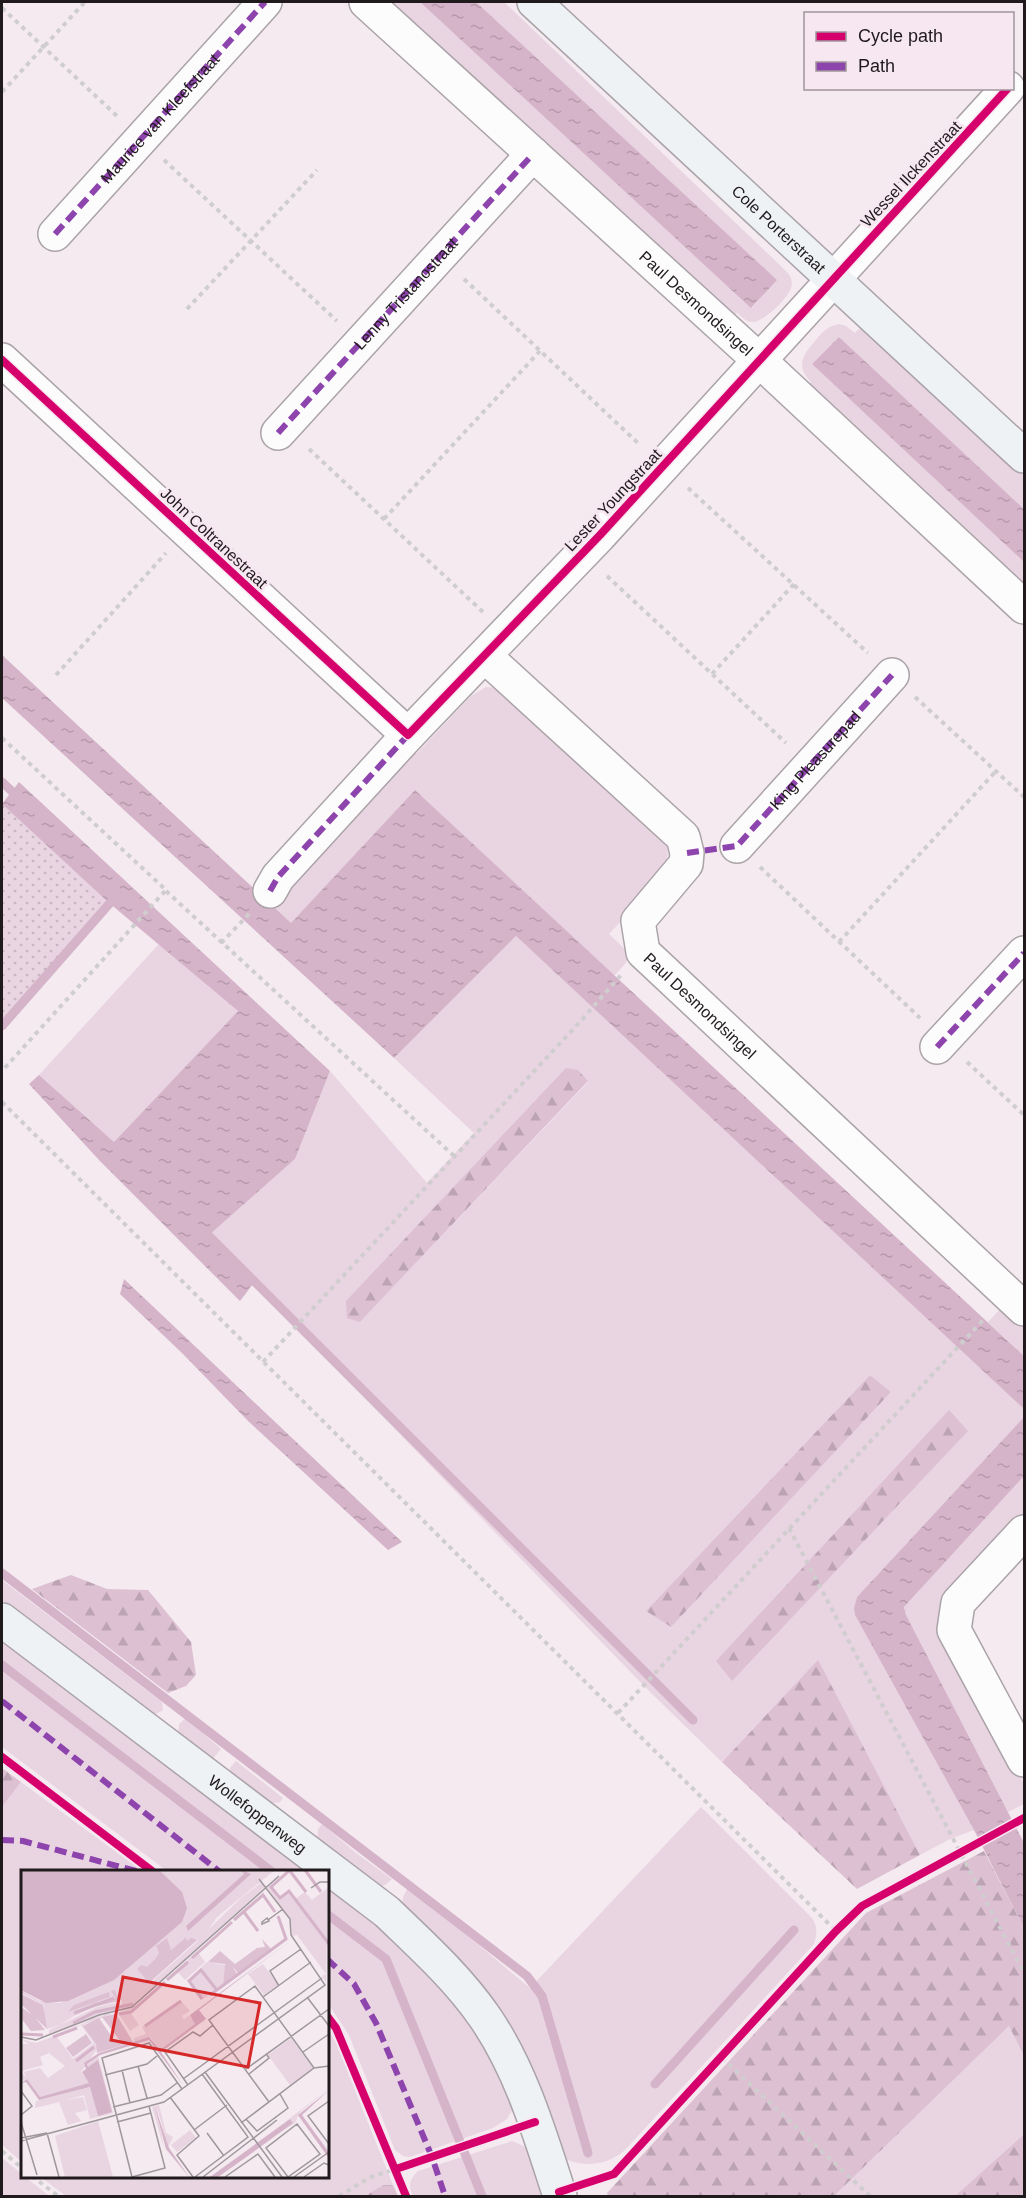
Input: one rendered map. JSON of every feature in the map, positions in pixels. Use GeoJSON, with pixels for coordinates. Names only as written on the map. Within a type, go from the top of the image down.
{"type":"FeatureCollection","features":[{"type":"Feature","properties":{"kind":"street","name":"Maurice van Kleefstraat"},"geometry":{"type":"LineString","coordinates":[[55,234],[265,2]]}},
{"type":"Feature","properties":{"kind":"street","name":"Paul Desmondsingel"},"geometry":{"type":"LineString","coordinates":[[366,2],[760,361],[1024,607]]}},
{"type":"Feature","properties":{"kind":"street","name":"Cole Porterstraat"},"geometry":{"type":"LineString","coordinates":[[534,2],[1024,456]]}},
{"type":"Feature","properties":{"kind":"street","name":"Wessel Ilckenstraat"},"geometry":{"type":"LineString","coordinates":[[834,278],[1006,90]]}},
{"type":"Feature","properties":{"kind":"street","name":"Lenny Tristanostraat"},"geometry":{"type":"LineString","coordinates":[[281,429],[533,154]]}},
{"type":"Feature","properties":{"kind":"street","name":"Lester Youngstraat"},"geometry":{"type":"LineString","coordinates":[[270,891],[278,878],[408,735],[583,553],[834,278]]}},
{"type":"Feature","properties":{"kind":"street","name":"John Coltranestraat"},"geometry":{"type":"LineString","coordinates":[[2,360],[408,735]]}},
{"type":"Feature","properties":{"kind":"street","name":"Paul Desmondsingel"},"geometry":{"type":"LineString","coordinates":[[496,645],[683,837],[687,853],[686,864],[638,921],[643,952],[1024,1309]]}},
{"type":"Feature","properties":{"kind":"street","name":"King Pleasurepad"},"geometry":{"type":"LineString","coordinates":[[737,846],[892,675]]}},
{"type":"Feature","properties":{"kind":"street"},"geometry":{"type":"LineString","coordinates":[[940,1044],[1024,952]]}},
{"type":"Feature","properties":{"kind":"street"},"geometry":{"type":"LineString","coordinates":[[1024,1532],[958,1604],[954,1630],[1024,1761]]}},
{"type":"Feature","properties":{"kind":"street","name":"Wollefoppenweg"},"geometry":{"type":"LineString","coordinates":[[2,1620],[378,1905],[443,1965],[484,2016],[514,2068],[560,2196]]}},
{"type":"Feature","properties":{"kind":"path"},"geometry":{"type":"LineString","coordinates":[[2,92],[85,2]]}},
{"type":"Feature","properties":{"kind":"path"},"geometry":{"type":"LineString","coordinates":[[2,8],[360,343]]}},
{"type":"Feature","properties":{"kind":"path"},"geometry":{"type":"LineString","coordinates":[[187,309],[317,170]]}},
{"type":"Feature","properties":{"kind":"path"},"geometry":{"type":"LineString","coordinates":[[439,256],[662,466],[712,509],[1024,797]]}},
{"type":"Feature","properties":{"kind":"path"},"geometry":{"type":"LineString","coordinates":[[384,519],[540,351]]}},
{"type":"Feature","properties":{"kind":"path"},"geometry":{"type":"LineString","coordinates":[[281,429],[384,519],[496,645]]}},
{"type":"Feature","properties":{"kind":"path"},"geometry":{"type":"LineString","coordinates":[[56,675],[186,531]]}},
{"type":"Feature","properties":{"kind":"path"},"geometry":{"type":"LineString","coordinates":[[583,553],[810,766]]}},
{"type":"Feature","properties":{"kind":"path"},"geometry":{"type":"LineString","coordinates":[[712,674],[794,584]]}},
{"type":"Feature","properties":{"kind":"path"},"geometry":{"type":"LineString","coordinates":[[2,738],[221,943],[454,1156]]}},
{"type":"Feature","properties":{"kind":"path"},"geometry":{"type":"LineString","coordinates":[[839,942],[996,771]]}},
{"type":"Feature","properties":{"kind":"path"},"geometry":{"type":"LineString","coordinates":[[737,846],[839,942],[940,1044],[1024,1115]]}},
{"type":"Feature","properties":{"kind":"path"},"geometry":{"type":"LineString","coordinates":[[2,1071],[166,890]]}},
{"type":"Feature","properties":{"kind":"path"},"geometry":{"type":"LineString","coordinates":[[221,943],[232,932]]}},
{"type":"Feature","properties":{"kind":"path"},"geometry":{"type":"LineString","coordinates":[[263,1362],[579,1023],[618,978]]}},
{"type":"Feature","properties":{"kind":"path"},"geometry":{"type":"LineString","coordinates":[[2,1102],[836,1930]]}},
{"type":"Feature","properties":{"kind":"path"},"geometry":{"type":"LineString","coordinates":[[618,1713],[987,1316]]}},
{"type":"Feature","properties":{"kind":"path"},"geometry":{"type":"LineString","coordinates":[[789,1528],[1024,1973]]}},
{"type":"Feature","properties":{"kind":"path"},"geometry":{"type":"LineString","coordinates":[[828,1939],[844,1922]]}},
{"type":"Feature","properties":{"kind":"path"},"geometry":{"type":"LineString","coordinates":[[714,2066],[729,2049]]}},
{"type":"Feature","properties":{"kind":"path"},"geometry":{"type":"LineString","coordinates":[[722,2058],[870,2196]]}},
{"type":"Feature","properties":{"kind":"path"},"geometry":{"type":"LineString","coordinates":[[2,2151],[21,2167]]}},
{"type":"Feature","properties":{"kind":"path"},"geometry":{"type":"LineString","coordinates":[[391,2158],[399,2178]]}},
{"type":"Feature","properties":{"kind":"path"},"geometry":{"type":"LineString","coordinates":[[339,2196],[371,2177],[405,2166]]}},
{"type":"Feature","properties":{"kind":"path"},"geometry":{"type":"LineString","coordinates":[[34,2177],[58,2196]]}},
{"type":"Feature","properties":{"kind":"shaded area"},"geometry":{"type":"Polygon","coordinates":[[[384,2],[420,2],[752,308],[776,280],[476,2],[504,2],[786,271],[792,283],[785,298],[775,309],[758,321],[748,321],[737,313],[729,321],[384,2]]]}},
{"type":"Feature","properties":{"kind":"shaded area"},"geometry":{"type":"Polygon","coordinates":[[[840,324],[855,333],[862,326],[1024,476],[1024,509],[839,337],[812,364],[1024,562],[1024,595],[803,390],[811,382],[803,371],[804,355],[824,332],[840,324]]]}},
{"type":"Feature","properties":{"kind":"shaded area"},"geometry":{"type":"Polygon","coordinates":[[[486,687],[497,688],[666,839],[668,858],[663,876],[609,934],[632,956],[614,976],[415,790],[291,924],[267,902],[408,752],[417,753],[471,696],[486,687]]]}},
{"type":"Feature","properties":{"kind":"shaded area"},"geometry":{"type":"Polygon","coordinates":[[[2,804],[108,902],[2,1024],[2,804]]]}},
{"type":"Feature","properties":{"kind":"shaded area"},"geometry":{"type":"Polygon","coordinates":[[[516,936],[1024,1409],[1024,1417],[857,1597],[854,1608],[855,1615],[974,1830],[950,1839],[920,1855],[818,1661],[722,1762],[645,1687],[208,1236],[295,1159],[330,1071],[427,1183],[474,1133],[394,1058],[516,936]],[[578,1070],[360,1322],[588,1082],[578,1070]],[[870,1375],[646,1611],[671,1627],[891,1392],[870,1375]]]}},
{"type":"Feature","properties":{"kind":"shaded area"},"geometry":{"type":"Polygon","coordinates":[[[159,944],[238,1011],[114,1142],[39,1075],[159,944]]]}},
{"type":"Feature","properties":{"kind":"shaded area"},"geometry":{"type":"Polygon","coordinates":[[[1006,1303],[1024,1320],[1024,1356],[988,1322],[1006,1303]]]}},
{"type":"Feature","properties":{"kind":"shaded area"},"geometry":{"type":"Polygon","coordinates":[[[1024,1476],[1024,1519],[943,1636],[947,1652],[1006,1764],[1016,1767],[1024,1784],[1024,1804],[1008,1812],[906,1615],[904,1607],[1024,1476]]]}},
{"type":"Feature","properties":{"kind":"shaded area"},"geometry":{"type":"Polygon","coordinates":[[[2,1580],[162,1702],[163,1710],[154,1714],[144,1711],[2,1600],[2,1580]]]}},
{"type":"Feature","properties":{"kind":"shaded area"},"geometry":{"type":"Polygon","coordinates":[[[2,1636],[310,1870],[166,1870],[2,1747],[2,1636]]]}},
{"type":"Feature","properties":{"kind":"shaded area"},"geometry":{"type":"Polygon","coordinates":[[[186,1718],[221,1749],[211,1761],[178,1736],[179,1724],[186,1718]]]}},
{"type":"Feature","properties":{"kind":"shaded area"},"geometry":{"type":"Polygon","coordinates":[[[236,1761],[283,1798],[280,1802],[267,1804],[230,1775],[230,1768],[236,1761]]]}},
{"type":"Feature","properties":{"kind":"shaded area"},"geometry":{"type":"Polygon","coordinates":[[[21,1782],[141,1870],[21,1870],[21,2161],[2,2145],[2,1807],[21,1782]]]}},
{"type":"Feature","properties":{"kind":"shaded area"},"geometry":{"type":"Polygon","coordinates":[[[701,1807],[812,1918],[816,1931],[814,1944],[625,2150],[610,2159],[594,2164],[569,2161],[561,2157],[404,1910],[404,1895],[409,1887],[530,1988],[701,1807]]]}},
{"type":"Feature","properties":{"kind":"shaded area"},"geometry":{"type":"Polygon","coordinates":[[[322,1824],[392,1879],[385,1885],[375,1888],[317,1844],[318,1829],[322,1824]]]}},
{"type":"Feature","properties":{"kind":"shaded area"},"geometry":{"type":"Polygon","coordinates":[[[328,1885],[407,1949],[455,2004],[482,2041],[514,2107],[507,2119],[493,2128],[410,2157],[403,2156],[395,2150],[349,2035],[328,2004],[328,1885]]]}},
{"type":"Feature","properties":{"kind":"shaded area"},"geometry":{"type":"Polygon","coordinates":[[[1009,2026],[1024,2056],[1024,2134],[955,2196],[835,2195],[1009,2026]]]}},
{"type":"Feature","properties":{"kind":"shaded area"},"geometry":{"type":"Polygon","coordinates":[[[328,2029],[336,2043],[393,2185],[383,2185],[365,2196],[66,2196],[40,2177],[328,2177],[328,2029]]]}},
{"type":"Feature","properties":{"kind":"shaded area"},"geometry":{"type":"Polygon","coordinates":[[[512,2141],[528,2148],[545,2196],[413,2196],[410,2183],[418,2171],[512,2141]]]}},
{"type":"Feature","properties":{"kind":"shaded area"},"geometry":{"type":"Polygon","coordinates":[[[2,2158],[21,2173],[21,2177],[26,2177],[49,2196],[2,2196],[2,2158]]]}},
{"type":"Feature","properties":{"kind":"green space"},"geometry":{"type":"Polygon","coordinates":[[[566,1068],[578,1070],[588,1081],[360,1322],[347,1318],[346,1301],[566,1068]]]}},
{"type":"Feature","properties":{"kind":"green space"},"geometry":{"type":"Polygon","coordinates":[[[870,1375],[891,1392],[671,1627],[646,1611],[870,1375]]]}},
{"type":"Feature","properties":{"kind":"green space"},"geometry":{"type":"Polygon","coordinates":[[[949,1410],[968,1431],[732,1681],[716,1661],[949,1410]]]}},
{"type":"Feature","properties":{"kind":"green space"},"geometry":{"type":"Polygon","coordinates":[[[71,1575],[107,1589],[148,1590],[191,1642],[196,1675],[186,1686],[168,1693],[32,1589],[71,1575]]]}},
{"type":"Feature","properties":{"kind":"green space"},"geometry":{"type":"Polygon","coordinates":[[[818,1660],[920,1855],[857,1889],[722,1762],[818,1660]]]}},
{"type":"Feature","properties":{"kind":"green space"},"geometry":{"type":"Polygon","coordinates":[[[2,1768],[21,1782],[2,1807],[2,1768]]]}},
{"type":"Feature","properties":{"kind":"green space"},"geometry":{"type":"Polygon","coordinates":[[[984,1851],[1024,1928],[1024,2056],[1009,2026],[836,2194],[838,2196],[608,2196],[607,2193],[866,1913],[984,1851]]]}},
{"type":"Feature","properties":{"kind":"green space"},"geometry":{"type":"Polygon","coordinates":[[[1024,2134],[1024,2196],[955,2196],[1024,2134]]]}},
{"type":"Feature","properties":{"kind":"green space"},"geometry":{"type":"Polygon","coordinates":[[[383,2185],[393,2185],[398,2196],[365,2196],[383,2185]]]}},
{"type":"Feature","properties":{"kind":"water"},"geometry":{"type":"Polygon","coordinates":[[[420,2],[476,2],[777,280],[751,308],[420,2]]]}},
{"type":"Feature","properties":{"kind":"water"},"geometry":{"type":"Polygon","coordinates":[[[839,337],[1024,509],[1024,562],[812,364],[839,337]]]}},
{"type":"Feature","properties":{"kind":"water"},"geometry":{"type":"Polygon","coordinates":[[[2,655],[291,923],[415,790],[1024,1356],[1024,1409],[516,936],[394,1058],[2,698],[2,655]]]}},
{"type":"Feature","properties":{"kind":"water"},"geometry":{"type":"Polygon","coordinates":[[[19,782],[330,1071],[295,1159],[208,1236],[253,1284],[240,1301],[99,1160],[29,1084],[39,1075],[114,1142],[238,1011],[108,902],[2,804],[19,782]]]}},
{"type":"Feature","properties":{"kind":"water"},"geometry":{"type":"Polygon","coordinates":[[[124,1279],[402,1542],[388,1550],[248,1421],[120,1294],[124,1279]]]}},
{"type":"Feature","properties":{"kind":"water"},"geometry":{"type":"Polygon","coordinates":[[[1024,1417],[1024,1476],[904,1607],[906,1615],[1024,1843],[1024,1928],[974,1830],[855,1615],[854,1608],[857,1597],[1024,1417]]]}},
{"type":"Feature","properties":{"kind":"waterway"},"geometry":{"type":"LineString","coordinates":[[2,782],[19,798]]}},
{"type":"Feature","properties":{"kind":"waterway"},"geometry":{"type":"LineString","coordinates":[[2,1026],[117,895]]}},
{"type":"Feature","properties":{"kind":"waterway"},"geometry":{"type":"LineString","coordinates":[[202,1229],[693,1720]]}},
{"type":"Feature","properties":{"kind":"waterway"},"geometry":{"type":"LineString","coordinates":[[2,1573],[527,1976],[542,1996],[588,2153]]}},
{"type":"Feature","properties":{"kind":"waterway"},"geometry":{"type":"LineString","coordinates":[[2,1665],[270,1870]]}},
{"type":"Feature","properties":{"kind":"waterway"},"geometry":{"type":"LineString","coordinates":[[328,1915],[386,1959],[482,2196]]}},
{"type":"Feature","properties":{"kind":"waterway"},"geometry":{"type":"LineString","coordinates":[[655,2084],[794,1930]]}},
{"type":"Feature","properties":{"kind":"marked path"},"geometry":{"type":"LineString","coordinates":[[55,234],[265,2]]}},
{"type":"Feature","properties":{"kind":"marked path"},"geometry":{"type":"LineString","coordinates":[[278,433],[533,154]]}},
{"type":"Feature","properties":{"kind":"marked path"},"geometry":{"type":"LineString","coordinates":[[687,853],[737,846],[892,675]]}},
{"type":"Feature","properties":{"kind":"marked path"},"geometry":{"type":"LineString","coordinates":[[270,891],[278,877],[408,735]]}},
{"type":"Feature","properties":{"kind":"marked path"},"geometry":{"type":"LineString","coordinates":[[937,1047],[1024,953]]}},
{"type":"Feature","properties":{"kind":"marked path"},"geometry":{"type":"LineString","coordinates":[[2,1701],[218,1870]]}},
{"type":"Feature","properties":{"kind":"marked path"},"geometry":{"type":"LineString","coordinates":[[2,1840],[23,1841],[132,1870]]}},
{"type":"Feature","properties":{"kind":"marked path"},"geometry":{"type":"LineString","coordinates":[[328,1960],[354,1984],[376,2023],[432,2157],[445,2196]]}},
{"type":"Feature","properties":{"kind":"cycle path"},"geometry":{"type":"LineString","coordinates":[[2,360],[408,735],[600,535],[1006,90]]}},
{"type":"Feature","properties":{"kind":"cycle path"},"geometry":{"type":"LineString","coordinates":[[2,1757],[151,1870]]}},
{"type":"Feature","properties":{"kind":"cycle path"},"geometry":{"type":"LineString","coordinates":[[559,2192],[614,2174],[836,1931],[862,1906],[1024,1818]]}},
{"type":"Feature","properties":{"kind":"cycle path"},"geometry":{"type":"LineString","coordinates":[[328,2017],[336,2028],[406,2196]]}},
{"type":"Feature","properties":{"kind":"cycle path"},"geometry":{"type":"LineString","coordinates":[[396,2169],[535,2122]]}}]}
